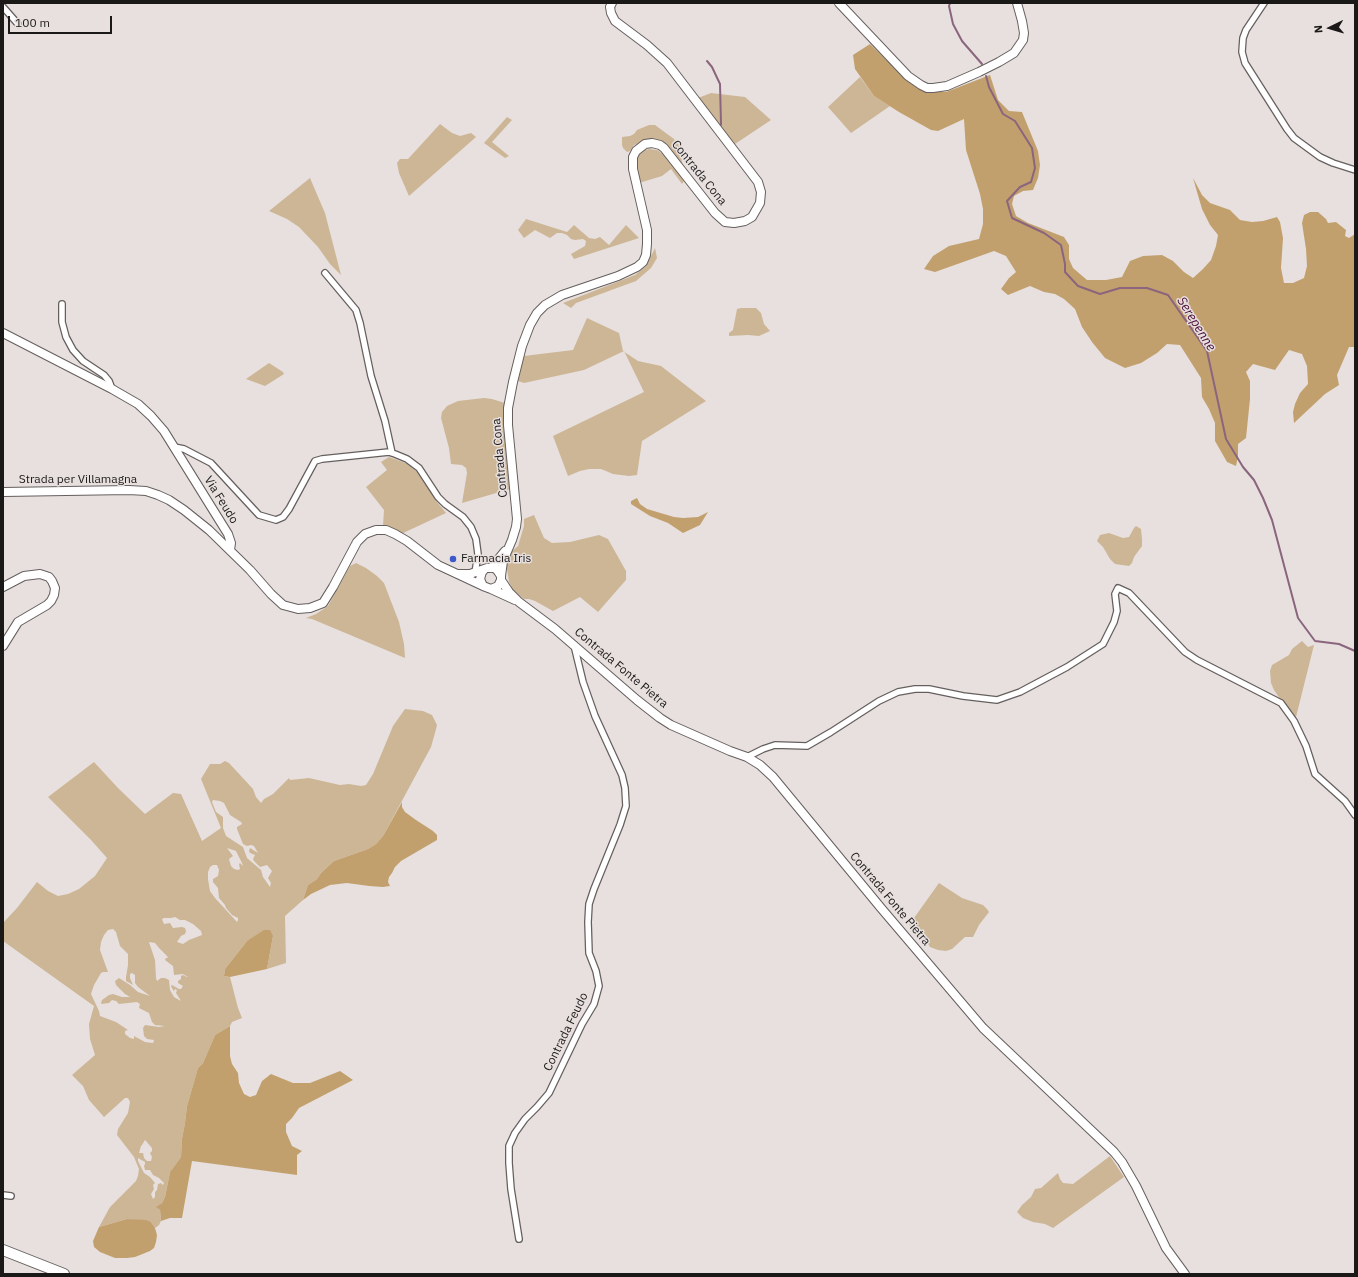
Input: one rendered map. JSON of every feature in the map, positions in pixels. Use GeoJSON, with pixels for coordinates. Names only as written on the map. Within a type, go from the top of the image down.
{"type":"FeatureCollection","features":[{"type":"Feature","properties":{"kind":"highway"},"geometry":{"type":"LineString","coordinates":[[3,1250],[64,1274]]}},
{"type":"Feature","properties":{"kind":"main road","name":"Contrada Cona"},"geometry":{"type":"LineString","coordinates":[[501,578],[502,561],[516,527],[517,519],[508,425],[508,408],[522,346],[530,325],[537,313],[545,305],[562,295],[637,268],[643,262],[648,244],[633,169],[633,157],[636,151],[648,143],[660,145],[677,163],[715,213],[725,222],[734,223],[745,221],[752,217],[760,203],[761,192],[758,182],[667,63],[647,45],[615,21],[610,7],[612,3]]}},
{"type":"Feature","properties":{"kind":"main road"},"geometry":{"type":"LineString","coordinates":[[839,3],[908,76],[927,88],[933,88],[947,86],[979,72],[1014,53],[1023,40],[1024,33],[1016,3]]}},
{"type":"Feature","properties":{"kind":"main road","name":"Via Feudo"},"geometry":{"type":"LineString","coordinates":[[3,333],[112,389],[138,404],[151,416],[164,431],[228,534],[231,543],[230,550]]}},
{"type":"Feature","properties":{"kind":"main road","name":"Strada per Villamagna"},"geometry":{"type":"LineString","coordinates":[[3,492],[129,490],[152,493],[169,500],[184,510],[209,530],[230,550]]}},
{"type":"Feature","properties":{"kind":"main road"},"geometry":{"type":"LineString","coordinates":[[230,550],[283,605],[298,609],[310,608],[323,603],[334,587],[357,542],[365,534],[376,530],[390,532],[407,541],[438,565],[454,574],[492,589],[519,602]]}},
{"type":"Feature","properties":{"kind":"main road","name":"Contrada Cona"},"geometry":{"type":"LineString","coordinates":[[487,569],[508,547]]}},
{"type":"Feature","properties":{"kind":"main road"},"geometry":{"type":"LineString","coordinates":[[454,574],[475,573],[487,569],[497,570],[509,592],[519,602]]}},
{"type":"Feature","properties":{"kind":"main road"},"geometry":{"type":"LineString","coordinates":[[483,586],[480,579],[482,572],[487,569]]}},
{"type":"Feature","properties":{"kind":"main road"},"geometry":{"type":"LineString","coordinates":[[3,587],[24,576],[40,574],[49,577],[55,588],[51,601],[47,605],[18,622],[3,646]]}},
{"type":"Feature","properties":{"kind":"main road"},"geometry":{"type":"LineString","coordinates":[[492,589],[498,586],[501,578]]}},
{"type":"Feature","properties":{"kind":"main road","name":"Contrada Fonte Pietra"},"geometry":{"type":"LineString","coordinates":[[519,602],[555,629],[660,718],[671,725],[747,757],[760,765],[773,777],[876,902],[983,1028],[1114,1152],[1122,1162],[1136,1186],[1166,1248],[1185,1274]]}},
{"type":"Feature","properties":{"kind":"street"},"geometry":{"type":"LineString","coordinates":[[1264,3],[1246,30],[1243,38],[1242,52],[1245,63],[1294,138],[1320,157],[1340,166],[1355,170]]}},
{"type":"Feature","properties":{"kind":"street"},"geometry":{"type":"LineString","coordinates":[[3,7],[18,24]]}},
{"type":"Feature","properties":{"kind":"street"},"geometry":{"type":"LineString","coordinates":[[325,274],[356,310],[371,376],[385,421],[392,453]]}},
{"type":"Feature","properties":{"kind":"street"},"geometry":{"type":"LineString","coordinates":[[62,304],[62,322],[66,337],[73,350],[83,360],[104,375],[109,381],[112,389]]}},
{"type":"Feature","properties":{"kind":"street"},"geometry":{"type":"LineString","coordinates":[[174,447],[184,449],[211,463],[259,516],[276,520],[283,517],[289,509],[315,461],[364,454],[392,453],[407,459],[419,468],[438,497],[463,517],[471,526],[476,539],[478,554],[475,573]]}},
{"type":"Feature","properties":{"kind":"street"},"geometry":{"type":"LineString","coordinates":[[747,757],[775,745],[807,746],[879,701],[898,692],[914,689],[929,689],[963,696],[997,700],[1020,692],[1067,667],[1088,652],[1103,644],[1118,611],[1115,594],[1118,588],[1129,593],[1185,652],[1281,703],[1294,721],[1306,746],[1315,774],[1345,801],[1355,814]]}},
{"type":"Feature","properties":{"kind":"street","name":"Contrada Feudo"},"geometry":{"type":"LineString","coordinates":[[519,1239],[511,1190],[509,1146],[521,1124],[549,1093],[582,1024],[594,1004],[599,986],[590,953],[588,922],[589,904],[614,842],[626,806],[625,788],[622,775],[595,716],[583,682],[574,645]]}},
{"type":"Feature","properties":{"kind":"street"},"geometry":{"type":"LineString","coordinates":[[3,1195],[11,1196]]}},
{"type":"Feature","properties":{"kind":"shaded area"},"geometry":{"type":"Polygon","coordinates":[[[870,44],[909,82],[927,92],[946,92],[990,75],[998,100],[1009,111],[1022,112],[1038,151],[1040,165],[1038,178],[1033,190],[1023,191],[1014,196],[1012,204],[1016,216],[1028,223],[1064,237],[1069,245],[1069,259],[1073,268],[1087,280],[1106,280],[1122,277],[1130,261],[1143,256],[1162,255],[1173,261],[1184,272],[1193,278],[1203,269],[1211,260],[1218,235],[1210,225],[1202,209],[1193,178],[1202,195],[1210,203],[1230,210],[1240,220],[1252,222],[1277,217],[1280,222],[1283,238],[1281,268],[1284,283],[1293,283],[1304,278],[1307,266],[1302,223],[1304,215],[1310,212],[1318,212],[1326,219],[1328,223],[1336,222],[1346,230],[1345,236],[1349,238],[1355,234],[1355,347],[1349,347],[1337,375],[1339,385],[1325,394],[1294,423],[1293,412],[1295,404],[1300,393],[1308,384],[1307,366],[1302,354],[1289,350],[1275,370],[1253,364],[1246,372],[1250,381],[1250,399],[1246,438],[1238,444],[1236,466],[1227,462],[1215,441],[1215,423],[1202,397],[1201,378],[1180,345],[1167,344],[1157,353],[1141,363],[1125,368],[1105,358],[1082,327],[1075,309],[1064,299],[1055,294],[1044,292],[1030,286],[1008,295],[1001,289],[1009,278],[1016,272],[1006,256],[994,251],[935,272],[924,269],[933,256],[949,246],[979,239],[983,224],[983,209],[980,194],[966,150],[964,119],[938,131],[931,130],[874,96],[855,69],[853,55],[870,44]]]}},
{"type":"Feature","properties":{"kind":"shaded area"},"geometry":{"type":"Polygon","coordinates":[[[860,77],[874,96],[890,106],[851,133],[828,107],[860,77]]]}},
{"type":"Feature","properties":{"kind":"shaded area"},"geometry":{"type":"Polygon","coordinates":[[[711,93],[745,97],[771,120],[732,146],[698,98],[711,93]]]}},
{"type":"Feature","properties":{"kind":"shaded area"},"geometry":{"type":"Polygon","coordinates":[[[507,117],[512,120],[492,142],[509,156],[505,158],[484,143],[507,117]]]}},
{"type":"Feature","properties":{"kind":"shaded area"},"geometry":{"type":"Polygon","coordinates":[[[440,124],[452,133],[460,136],[471,133],[476,137],[409,196],[399,173],[397,163],[400,159],[408,159],[440,124]]]}},
{"type":"Feature","properties":{"kind":"shaded area"},"geometry":{"type":"Polygon","coordinates":[[[649,125],[655,125],[674,139],[679,145],[683,168],[671,150],[661,142],[652,139],[634,145],[630,151],[627,152],[623,148],[622,137],[630,136],[637,130],[649,125]]]}},
{"type":"Feature","properties":{"kind":"shaded area"},"geometry":{"type":"Polygon","coordinates":[[[649,149],[657,150],[666,156],[684,181],[682,184],[671,169],[662,176],[639,183],[636,162],[642,151],[649,149]]]}},
{"type":"Feature","properties":{"kind":"shaded area"},"geometry":{"type":"Polygon","coordinates":[[[310,178],[325,213],[341,275],[299,227],[287,219],[269,211],[310,178]]]}},
{"type":"Feature","properties":{"kind":"shaded area"},"geometry":{"type":"Polygon","coordinates":[[[526,219],[567,232],[574,225],[589,238],[595,239],[600,237],[609,245],[626,225],[639,238],[574,259],[571,254],[585,246],[586,241],[583,239],[571,239],[562,233],[557,233],[550,238],[535,230],[524,238],[518,230],[526,219]]]}},
{"type":"Feature","properties":{"kind":"shaded area"},"geometry":{"type":"Polygon","coordinates":[[[655,248],[657,258],[651,268],[636,281],[576,303],[571,308],[563,303],[635,275],[646,266],[655,248]]]}},
{"type":"Feature","properties":{"kind":"shaded area"},"geometry":{"type":"Polygon","coordinates":[[[756,308],[761,313],[764,324],[770,331],[759,336],[729,336],[729,333],[733,330],[737,309],[756,308]]]}},
{"type":"Feature","properties":{"kind":"shaded area"},"geometry":{"type":"Polygon","coordinates":[[[587,318],[619,333],[623,351],[584,370],[524,383],[518,381],[524,356],[573,350],[587,318]]]}},
{"type":"Feature","properties":{"kind":"shaded area"},"geometry":{"type":"Polygon","coordinates":[[[624,352],[638,361],[661,366],[706,401],[642,441],[637,475],[629,476],[613,474],[601,469],[589,469],[568,476],[553,436],[644,392],[624,352]]]}},
{"type":"Feature","properties":{"kind":"shaded area"},"geometry":{"type":"Polygon","coordinates":[[[269,363],[284,374],[265,386],[246,379],[269,363]]]}},
{"type":"Feature","properties":{"kind":"shaded area"},"geometry":{"type":"Polygon","coordinates":[[[484,398],[505,403],[503,418],[510,489],[462,503],[467,473],[466,468],[462,465],[451,464],[449,448],[441,418],[442,412],[447,406],[458,401],[484,398]]]}},
{"type":"Feature","properties":{"kind":"shaded area"},"geometry":{"type":"Polygon","coordinates":[[[389,457],[408,464],[417,472],[425,481],[437,502],[446,513],[401,534],[383,526],[384,510],[366,487],[387,470],[381,462],[389,457]]]}},
{"type":"Feature","properties":{"kind":"shaded area"},"geometry":{"type":"Polygon","coordinates":[[[637,498],[640,504],[647,509],[674,517],[698,517],[708,512],[700,525],[683,533],[668,523],[650,516],[631,504],[631,501],[637,498]]]}},
{"type":"Feature","properties":{"kind":"shaded area"},"geometry":{"type":"Polygon","coordinates":[[[534,515],[544,538],[552,543],[570,542],[599,535],[608,539],[626,571],[626,580],[598,612],[580,597],[553,611],[535,601],[524,599],[513,590],[509,582],[507,560],[511,552],[518,546],[524,526],[524,519],[534,515]]]}},
{"type":"Feature","properties":{"kind":"shaded area"},"geometry":{"type":"Polygon","coordinates":[[[1136,526],[1141,529],[1142,546],[1129,566],[1115,564],[1097,541],[1100,535],[1109,533],[1123,538],[1129,537],[1136,526]]]}},
{"type":"Feature","properties":{"kind":"shaded area"},"geometry":{"type":"Polygon","coordinates":[[[356,563],[366,568],[384,583],[399,622],[404,644],[405,658],[312,619],[306,618],[316,614],[328,606],[350,566],[356,563]]]}},
{"type":"Feature","properties":{"kind":"shaded area"},"geometry":{"type":"Polygon","coordinates":[[[1302,641],[1308,647],[1314,645],[1295,721],[1274,690],[1271,683],[1270,671],[1272,665],[1289,655],[1292,649],[1302,641]]]}},
{"type":"Feature","properties":{"kind":"shaded area"},"geometry":{"type":"Polygon","coordinates":[[[405,709],[423,711],[432,715],[437,725],[431,747],[383,836],[376,844],[368,849],[334,861],[321,873],[317,879],[308,885],[303,900],[285,916],[286,963],[267,969],[273,936],[247,941],[225,969],[224,976],[230,977],[242,1018],[232,1022],[230,1026],[215,1035],[203,1063],[198,1068],[187,1106],[181,1157],[170,1172],[165,1197],[162,1203],[157,1207],[160,1210],[161,1221],[159,1225],[155,1228],[151,1222],[127,1219],[99,1227],[110,1207],[136,1181],[138,1176],[139,1169],[134,1157],[117,1135],[118,1129],[128,1113],[130,1102],[128,1098],[125,1098],[104,1117],[89,1100],[83,1086],[72,1075],[95,1055],[90,1039],[89,1024],[94,1006],[3,941],[3,923],[17,908],[37,882],[48,891],[58,896],[68,894],[79,889],[95,876],[107,858],[48,797],[94,762],[145,814],[173,793],[181,794],[202,841],[221,828],[201,779],[210,764],[220,764],[225,761],[229,763],[253,789],[256,797],[261,803],[264,799],[273,794],[289,778],[290,780],[309,778],[340,785],[366,785],[373,774],[393,726],[405,709]],[[213,800],[212,802],[216,812],[223,817],[223,828],[226,836],[243,847],[247,858],[261,870],[263,877],[270,887],[271,883],[268,878],[272,871],[267,865],[260,867],[254,861],[253,859],[255,855],[249,851],[250,848],[258,853],[254,846],[247,846],[243,844],[237,829],[237,827],[242,824],[241,822],[230,815],[224,803],[213,800]],[[227,848],[233,856],[229,859],[231,866],[234,869],[240,869],[240,863],[243,866],[236,851],[227,848]],[[217,865],[210,867],[208,872],[210,891],[237,922],[238,918],[232,915],[219,898],[218,888],[213,882],[213,879],[218,876],[219,870],[217,865]],[[175,917],[162,919],[164,924],[170,923],[173,928],[185,928],[185,934],[181,936],[177,942],[183,944],[202,935],[201,931],[193,924],[185,920],[180,920],[175,917]],[[113,929],[108,930],[104,935],[100,950],[108,972],[101,973],[91,994],[100,1016],[116,1022],[128,1030],[125,1031],[125,1034],[130,1038],[134,1039],[134,1036],[145,1042],[153,1043],[154,1040],[147,1039],[144,1036],[143,1028],[145,1025],[159,1027],[165,1026],[155,1025],[152,1022],[149,1013],[139,1008],[140,1004],[137,1002],[119,1004],[112,1000],[109,1003],[101,1004],[102,1000],[113,994],[122,997],[130,997],[116,985],[115,981],[119,978],[138,992],[150,996],[138,987],[135,983],[135,975],[132,973],[130,974],[130,978],[133,985],[126,981],[128,954],[120,946],[116,932],[113,929]],[[149,942],[155,960],[157,981],[161,978],[169,980],[170,990],[174,997],[181,1001],[176,993],[177,990],[175,989],[174,991],[171,986],[172,985],[181,989],[183,986],[178,983],[178,981],[183,975],[188,977],[183,974],[174,975],[173,966],[165,960],[168,958],[167,956],[155,943],[149,942]],[[145,1140],[139,1153],[143,1153],[144,1158],[147,1161],[151,1161],[152,1157],[150,1153],[152,1148],[145,1140]],[[138,1158],[144,1173],[155,1183],[151,1194],[153,1199],[155,1197],[158,1184],[161,1183],[163,1185],[164,1183],[153,1175],[150,1170],[145,1170],[145,1162],[138,1158]]]}},
{"type":"Feature","properties":{"kind":"shaded area"},"geometry":{"type":"Polygon","coordinates":[[[402,802],[402,807],[405,812],[433,831],[437,835],[437,840],[401,861],[389,877],[388,882],[390,886],[383,887],[347,883],[330,885],[311,894],[303,900],[308,885],[317,879],[321,873],[334,861],[368,849],[376,844],[383,836],[402,802]]]}},
{"type":"Feature","properties":{"kind":"shaded area"},"geometry":{"type":"Polygon","coordinates":[[[939,883],[962,898],[983,905],[989,912],[979,925],[973,937],[965,937],[952,949],[946,951],[930,947],[922,934],[915,927],[909,925],[939,883]]]}},
{"type":"Feature","properties":{"kind":"shaded area"},"geometry":{"type":"Polygon","coordinates":[[[264,930],[270,930],[273,936],[267,969],[230,977],[224,976],[225,969],[247,941],[264,930]]]}},
{"type":"Feature","properties":{"kind":"shaded area"},"geometry":{"type":"Polygon","coordinates":[[[230,1026],[230,1056],[232,1064],[238,1073],[239,1083],[244,1094],[250,1097],[256,1095],[262,1081],[271,1074],[293,1083],[310,1083],[340,1071],[353,1080],[299,1108],[286,1124],[286,1132],[292,1146],[302,1151],[297,1155],[297,1175],[192,1161],[182,1218],[170,1218],[161,1221],[160,1210],[156,1207],[162,1203],[165,1197],[170,1172],[181,1157],[187,1106],[198,1068],[203,1063],[215,1035],[230,1026]]]}},
{"type":"Feature","properties":{"kind":"shaded area"},"geometry":{"type":"Polygon","coordinates":[[[1110,1156],[1124,1177],[1053,1228],[1045,1224],[1033,1222],[1023,1218],[1017,1212],[1031,1197],[1035,1189],[1041,1188],[1058,1173],[1063,1183],[1073,1184],[1110,1156]]]}},
{"type":"Feature","properties":{"kind":"shaded area"},"geometry":{"type":"Polygon","coordinates":[[[127,1219],[146,1220],[151,1222],[157,1235],[154,1248],[135,1257],[115,1258],[100,1252],[94,1247],[93,1241],[99,1227],[127,1219]]]}},
{"type":"Feature","properties":{"kind":"waterway","name":"Serepenne"},"geometry":{"type":"LineString","coordinates":[[950,3],[949,6],[953,24],[962,41],[982,64]]}},
{"type":"Feature","properties":{"kind":"waterway"},"geometry":{"type":"LineString","coordinates":[[707,61],[712,67],[720,84],[720,127]]}},
{"type":"Feature","properties":{"kind":"waterway","name":"Serepenne"},"geometry":{"type":"LineString","coordinates":[[986,76],[989,87],[1003,114],[1015,121],[1032,148],[1035,168],[1031,182],[1020,187],[1007,201],[1012,218],[1044,233],[1061,245],[1065,272],[1078,286],[1100,294],[1120,288],[1147,288],[1168,295],[1207,351],[1226,439],[1243,467],[1254,480],[1272,520],[1298,618],[1315,641],[1339,644],[1355,651]]}},
{"type":"Feature","properties":{"kind":"place","name":"Farmacia Iris"},"geometry":{"type":"Point","coordinates":[453,559]}}]}
